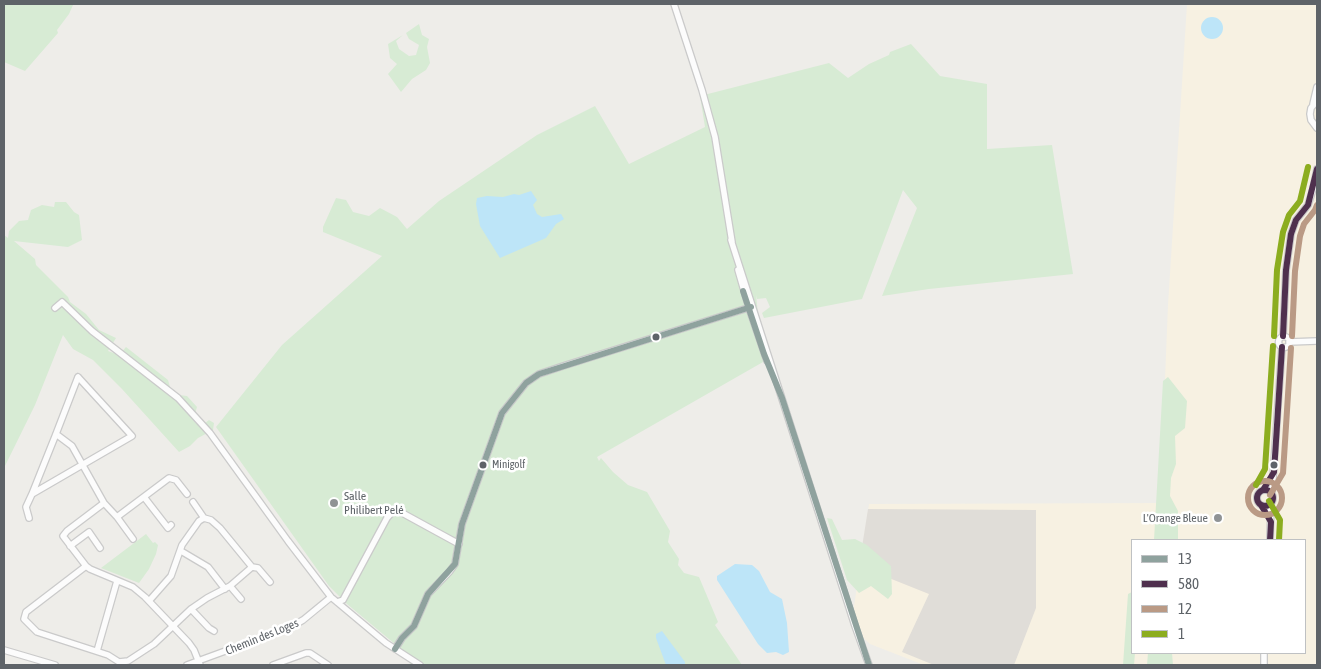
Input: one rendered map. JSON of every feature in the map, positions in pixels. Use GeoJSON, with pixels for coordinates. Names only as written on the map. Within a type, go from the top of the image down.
{"type":"FeatureCollection","features":[{"type":"Feature","properties":{"kind":"street"},"geometry":{"type":"LineString","coordinates":[[674,4],[702,90],[714,137],[731,240],[764,354],[782,398]]}},
{"type":"Feature","properties":{"kind":"street"},"geometry":{"type":"LineString","coordinates":[[1317,87],[1315,103],[1310,111],[1310,117],[1317,128]]}},
{"type":"Feature","properties":{"kind":"street"},"geometry":{"type":"LineString","coordinates":[[1270,539],[1282,347],[1278,342],[1283,336],[1286,270],[1291,234],[1296,220],[1308,204],[1317,169]]}},
{"type":"Feature","properties":{"kind":"street"},"geometry":{"type":"LineString","coordinates":[[731,240],[869,665]]}},
{"type":"Feature","properties":{"kind":"street"},"geometry":{"type":"LineString","coordinates":[[750,297],[750,308],[764,340]]}},
{"type":"Feature","properties":{"kind":"street"},"geometry":{"type":"LineString","coordinates":[[55,308],[62,302],[92,331],[168,389],[197,417],[288,541],[332,597],[395,649],[420,665]]}},
{"type":"Feature","properties":{"kind":"street"},"geometry":{"type":"LineString","coordinates":[[395,649],[402,638],[414,626],[428,594],[455,564],[462,524],[502,413],[526,383],[539,374],[750,308]]}},
{"type":"Feature","properties":{"kind":"street"},"geometry":{"type":"LineString","coordinates":[[1283,336],[1289,342]]}},
{"type":"Feature","properties":{"kind":"street"},"geometry":{"type":"LineString","coordinates":[[1282,347],[1287,346],[1289,342],[1317,341]]}},
{"type":"Feature","properties":{"kind":"street"},"geometry":{"type":"LineString","coordinates":[[29,518],[26,507],[78,377],[132,436],[32,494]]}},
{"type":"Feature","properties":{"kind":"street"},"geometry":{"type":"LineString","coordinates":[[56,434],[72,446],[104,503],[133,539]]}},
{"type":"Feature","properties":{"kind":"street"},"geometry":{"type":"LineString","coordinates":[[1270,522],[1257,497],[1274,472]]}},
{"type":"Feature","properties":{"kind":"street"},"geometry":{"type":"LineString","coordinates":[[117,517],[170,478],[176,480],[186,494]]}},
{"type":"Feature","properties":{"kind":"street"},"geometry":{"type":"LineString","coordinates":[[1263,490],[1272,492]]}},
{"type":"Feature","properties":{"kind":"street"},"geometry":{"type":"LineString","coordinates":[[144,497],[168,528],[171,525]]}},
{"type":"Feature","properties":{"kind":"street"},"geometry":{"type":"LineString","coordinates":[[193,502],[204,518],[211,520],[220,528],[252,567],[258,568],[270,582]]}},
{"type":"Feature","properties":{"kind":"street"},"geometry":{"type":"LineString","coordinates":[[104,503],[67,531],[64,538],[86,566],[139,591],[189,643],[199,663]]}},
{"type":"Feature","properties":{"kind":"street"},"geometry":{"type":"LineString","coordinates":[[1261,505],[1271,504]]}},
{"type":"Feature","properties":{"kind":"street"},"geometry":{"type":"LineString","coordinates":[[337,602],[343,600],[387,518],[395,509],[459,544]]}},
{"type":"Feature","properties":{"kind":"street"},"geometry":{"type":"LineString","coordinates":[[149,601],[171,576],[182,545],[199,521],[204,518]]}},
{"type":"Feature","properties":{"kind":"street"},"geometry":{"type":"LineString","coordinates":[[70,546],[88,532],[100,548]]}},
{"type":"Feature","properties":{"kind":"street"},"geometry":{"type":"LineString","coordinates":[[181,550],[208,567],[241,600]]}},
{"type":"Feature","properties":{"kind":"street"},"geometry":{"type":"LineString","coordinates":[[86,566],[26,612],[24,619],[37,632],[108,655],[119,662],[128,661],[154,644],[191,609],[228,587],[252,567]]}},
{"type":"Feature","properties":{"kind":"street"},"geometry":{"type":"LineString","coordinates":[[97,651],[118,581]]}},
{"type":"Feature","properties":{"kind":"street","name":"Chemin des Loges"},"geometry":{"type":"LineString","coordinates":[[187,665],[199,663],[291,627],[332,597]]}},
{"type":"Feature","properties":{"kind":"street"},"geometry":{"type":"LineString","coordinates":[[191,609],[214,631]]}},
{"type":"Feature","properties":{"kind":"street"},"geometry":{"type":"LineString","coordinates":[[4,650],[54,665]]}},
{"type":"Feature","properties":{"kind":"street"},"geometry":{"type":"LineString","coordinates":[[319,659],[324,652]]}},
{"type":"Feature","properties":{"kind":"street"},"geometry":{"type":"LineString","coordinates":[[273,665],[306,653],[328,665]]}},
{"type":"Feature","properties":{"kind":"shaded area"},"geometry":{"type":"Polygon","coordinates":[[[1187,4],[1317,4],[1317,665],[924,665],[870,644],[851,627],[869,504],[1160,503],[1168,305],[1187,4]]]}},
{"type":"Feature","properties":{"kind":"shaded area"},"geometry":{"type":"Polygon","coordinates":[[[868,509],[1036,510],[1036,608],[1014,665],[934,665],[902,652],[929,594],[859,566],[868,509]]]}},
{"type":"Feature","properties":{"kind":"green space"},"geometry":{"type":"Polygon","coordinates":[[[4,4],[73,5],[57,30],[58,33],[25,71],[4,62],[4,4]]]}},
{"type":"Feature","properties":{"kind":"green space"},"geometry":{"type":"Polygon","coordinates":[[[419,24],[422,35],[429,39],[427,47],[430,63],[426,70],[412,79],[401,92],[388,74],[397,64],[390,58],[388,44],[403,35],[396,41],[399,49],[409,56],[416,55],[419,45],[409,39],[406,33],[419,24]]]}},
{"type":"Feature","properties":{"kind":"green space"},"geometry":{"type":"Polygon","coordinates":[[[911,44],[940,76],[987,84],[987,149],[1052,145],[1073,274],[929,289],[882,296],[917,208],[903,190],[862,299],[764,318],[762,313],[770,307],[766,298],[757,299],[756,295],[763,362],[597,457],[599,461],[601,458],[628,485],[647,492],[670,531],[668,542],[679,559],[678,565],[684,573],[699,577],[718,622],[715,625],[742,665],[408,665],[414,660],[347,604],[329,586],[216,427],[282,345],[382,256],[323,232],[323,227],[336,198],[346,200],[353,212],[369,216],[380,208],[397,217],[407,229],[439,201],[537,135],[595,106],[629,164],[705,127],[700,96],[829,63],[848,78],[869,64],[889,55],[890,52],[911,44]]]}},
{"type":"Feature","properties":{"kind":"green space"},"geometry":{"type":"Polygon","coordinates":[[[55,202],[66,202],[79,215],[82,240],[68,247],[14,241],[35,259],[36,265],[68,297],[70,302],[86,314],[99,330],[116,338],[108,351],[119,355],[126,347],[168,380],[170,387],[179,395],[187,396],[197,407],[193,420],[200,427],[209,420],[214,423],[213,430],[179,452],[122,389],[93,360],[73,349],[63,335],[35,405],[4,468],[4,235],[8,238],[9,231],[19,221],[28,220],[31,210],[42,205],[54,207],[55,202]]]}},
{"type":"Feature","properties":{"kind":"green space"},"geometry":{"type":"Polygon","coordinates":[[[1168,377],[1187,401],[1185,428],[1175,436],[1176,464],[1171,478],[1170,496],[1178,511],[1178,539],[1154,539],[1163,381],[1168,377]]]}},
{"type":"Feature","properties":{"kind":"green space"},"geometry":{"type":"Polygon","coordinates":[[[827,518],[832,519],[842,540],[855,539],[867,545],[891,566],[892,594],[888,599],[871,586],[859,593],[847,580],[827,518]]]}},
{"type":"Feature","properties":{"kind":"green space"},"geometry":{"type":"Polygon","coordinates":[[[146,534],[153,543],[155,542],[158,545],[149,569],[139,583],[101,568],[146,534]]]}},
{"type":"Feature","properties":{"kind":"green space"},"geometry":{"type":"Polygon","coordinates":[[[1131,592],[1131,654],[1135,654],[1134,665],[1123,665],[1128,594],[1131,592]]]}},
{"type":"Feature","properties":{"kind":"green space"},"geometry":{"type":"Polygon","coordinates":[[[1148,654],[1172,654],[1173,665],[1147,665],[1148,654]]]}},
{"type":"Feature","properties":{"kind":"water"},"geometry":{"type":"Polygon","coordinates":[[[1212,17],[1222,24],[1223,28],[1216,38],[1212,39],[1202,32],[1201,28],[1208,18],[1212,17]]]}},
{"type":"Feature","properties":{"kind":"water"},"geometry":{"type":"Polygon","coordinates":[[[531,191],[537,200],[533,205],[537,214],[542,217],[561,214],[564,219],[556,224],[546,238],[500,258],[480,226],[476,204],[477,198],[519,195],[531,191]]]}},
{"type":"Feature","properties":{"kind":"water"},"geometry":{"type":"Polygon","coordinates":[[[735,564],[752,565],[759,571],[770,592],[782,599],[787,623],[789,652],[783,655],[776,652],[767,653],[758,644],[717,580],[717,576],[735,564]]]}},
{"type":"Feature","properties":{"kind":"water"},"geometry":{"type":"Polygon","coordinates":[[[662,631],[685,662],[685,665],[666,665],[656,638],[656,634],[662,631]]]}},
{"type":"Feature","properties":{"kind":"transit line","name":"1"},"geometry":{"type":"LineString","coordinates":[[1274,336],[1277,270],[1283,232],[1289,215],[1300,201],[1308,167]]}},
{"type":"Feature","properties":{"kind":"transit line","name":"580"},"geometry":{"type":"LineString","coordinates":[[1283,336],[1286,270],[1291,234],[1296,220],[1308,205],[1317,169]]}},
{"type":"Feature","properties":{"kind":"transit line","name":"12"},"geometry":{"type":"LineString","coordinates":[[1292,336],[1295,271],[1300,236],[1304,224],[1317,205]]}},
{"type":"Feature","properties":{"kind":"transit line","name":"13"},"geometry":{"type":"LineString","coordinates":[[743,291],[764,354],[782,398],[869,665]]}},
{"type":"Feature","properties":{"kind":"transit line","name":"13"},"geometry":{"type":"LineString","coordinates":[[395,649],[402,638],[414,626],[428,594],[455,564],[462,524],[502,413],[526,383],[539,374],[751,307]]}},
{"type":"Feature","properties":{"kind":"transit line","name":"1"},"geometry":{"type":"LineString","coordinates":[[1256,485],[1265,469],[1273,346]]}},
{"type":"Feature","properties":{"kind":"transit line","name":"580"},"geometry":{"type":"LineString","coordinates":[[1263,490],[1274,472],[1282,347]]}},
{"type":"Feature","properties":{"kind":"transit line","name":"12"},"geometry":{"type":"LineString","coordinates":[[1270,495],[1283,473],[1291,348]]}},
{"type":"Feature","properties":{"kind":"transit line","name":"12"},"geometry":{"type":"LineString","coordinates":[[1265,481],[1272,482],[1277,486],[1281,491],[1282,498],[1281,505],[1277,510],[1272,514],[1265,515],[1258,514],[1253,510],[1249,505],[1248,498],[1249,491],[1253,486],[1258,482],[1265,481]]}},
{"type":"Feature","properties":{"kind":"transit line","name":"580"},"geometry":{"type":"LineString","coordinates":[[1262,490],[1268,490],[1273,495],[1273,498],[1271,504],[1262,506],[1257,501],[1257,495],[1262,490]]}},
{"type":"Feature","properties":{"kind":"transit line","name":"1"},"geometry":{"type":"LineString","coordinates":[[1269,501],[1280,520],[1279,539]]}},
{"type":"Feature","properties":{"kind":"transit line","name":"580"},"geometry":{"type":"LineString","coordinates":[[1261,505],[1271,522],[1270,539]]}},
{"type":"Feature","properties":{"kind":"place","name":"Minigolf"},"geometry":{"type":"Point","coordinates":[483,465]}},
{"type":"Feature","properties":{"kind":"place","name":"Salle Philibert Pelé"},"geometry":{"type":"Point","coordinates":[334,503]}},
{"type":"Feature","properties":{"kind":"place","name":"L'Orange Bleue"},"geometry":{"type":"Point","coordinates":[1218,518]}}]}
